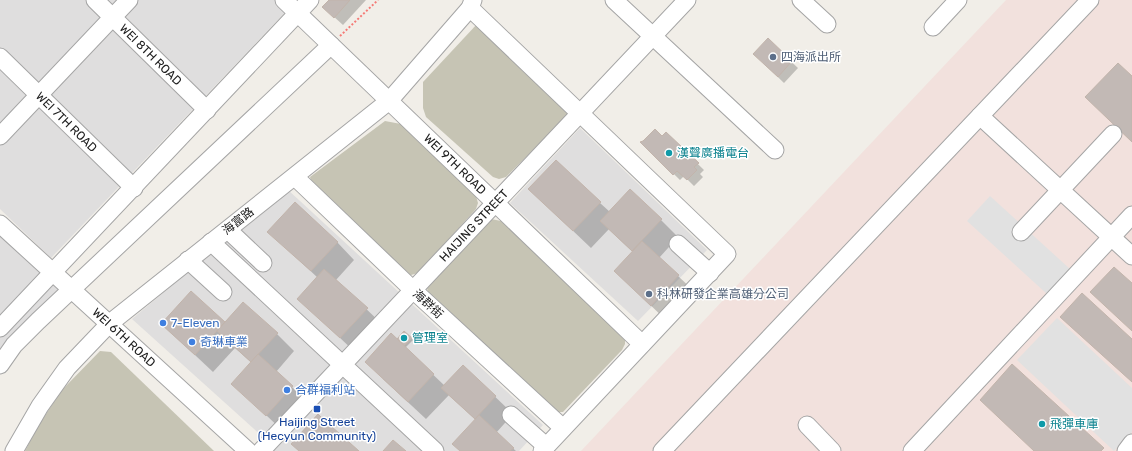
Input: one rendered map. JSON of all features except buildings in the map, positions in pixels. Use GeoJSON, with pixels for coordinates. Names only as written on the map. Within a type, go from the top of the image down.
{"type":"FeatureCollection","features":[{"type":"Feature","properties":{"kind":"street","name":"WEI 8TH ROAD"},"geometry":{"type":"LineString","coordinates":[[95,0],[207,110]]}},
{"type":"Feature","properties":{"kind":"street"},"geometry":{"type":"LineString","coordinates":[[0,136],[129,0]]}},
{"type":"Feature","properties":{"kind":"street","name":"WEI 9TH ROAD"},"geometry":{"type":"LineString","coordinates":[[284,0],[642,344]]}},
{"type":"Feature","properties":{"kind":"street"},"geometry":{"type":"LineString","coordinates":[[0,328],[134,188],[310,0]]}},
{"type":"Feature","properties":{"kind":"street"},"geometry":{"type":"LineString","coordinates":[[614,0],[775,150]]}},
{"type":"Feature","properties":{"kind":"street","name":"HAIJING STREET"},"geometry":{"type":"LineString","coordinates":[[261,451],[494,202],[581,114],[687,0]]}},
{"type":"Feature","properties":{"kind":"street"},"geometry":{"type":"LineString","coordinates":[[801,0],[827,24]]}},
{"type":"Feature","properties":{"kind":"street"},"geometry":{"type":"LineString","coordinates":[[933,27],[958,0]]}},
{"type":"Feature","properties":{"kind":"street"},"geometry":{"type":"LineString","coordinates":[[662,451],[1090,0]]}},
{"type":"Feature","properties":{"kind":"street"},"geometry":{"type":"LineString","coordinates":[[472,4],[581,114],[727,254],[544,449],[511,415]]}},
{"type":"Feature","properties":{"kind":"street","name":"海富路"},"geometry":{"type":"LineString","coordinates":[[14,451],[40,406],[67,368],[110,323],[390,101],[472,4]]}},
{"type":"Feature","properties":{"kind":"street"},"geometry":{"type":"LineString","coordinates":[[0,365],[14,345],[70,290],[331,45]]}},
{"type":"Feature","properties":{"kind":"street","name":"WEI 7TH ROAD"},"geometry":{"type":"LineString","coordinates":[[0,57],[134,188]]}},
{"type":"Feature","properties":{"kind":"street"},"geometry":{"type":"LineString","coordinates":[[980,116],[1132,256]]}},
{"type":"Feature","properties":{"kind":"street"},"geometry":{"type":"LineString","coordinates":[[1021,232],[1113,134]]}},
{"type":"Feature","properties":{"kind":"street","name":"海群街"},"geometry":{"type":"LineString","coordinates":[[295,177],[412,289],[563,428]]}},
{"type":"Feature","properties":{"kind":"street"},"geometry":{"type":"LineString","coordinates":[[912,451],[1132,215]]}},
{"type":"Feature","properties":{"kind":"street","name":"WEI 6TH ROAD"},"geometry":{"type":"LineString","coordinates":[[0,224],[70,290],[110,323],[248,451]]}},
{"type":"Feature","properties":{"kind":"street"},"geometry":{"type":"LineString","coordinates":[[228,230],[263,263]]}},
{"type":"Feature","properties":{"kind":"street"},"geometry":{"type":"LineString","coordinates":[[211,242],[341,365],[435,451]]}},
{"type":"Feature","properties":{"kind":"street"},"geometry":{"type":"LineString","coordinates":[[678,244],[710,273]]}},
{"type":"Feature","properties":{"kind":"street"},"geometry":{"type":"LineString","coordinates":[[188,260],[223,292]]}},
{"type":"Feature","properties":{"kind":"street"},"geometry":{"type":"LineString","coordinates":[[807,425],[832,451]]}},
{"type":"Feature","properties":{"kind":"street"},"geometry":{"type":"LineString","coordinates":[[1126,451],[1132,444]]}},
{"type":"Feature","properties":{"kind":"path"},"geometry":{"type":"LineString","coordinates":[[331,45],[378,0]]}},
{"type":"Feature","properties":{"kind":"shaded area"},"geometry":{"type":"Polygon","coordinates":[[[0,0],[297,0],[51,258],[0,209],[0,0]]]}},
{"type":"Feature","properties":{"kind":"shaded area"},"geometry":{"type":"Polygon","coordinates":[[[1006,0],[1132,0],[1132,451],[581,451],[1006,0]]]}},
{"type":"Feature","properties":{"kind":"shaded area"},"geometry":{"type":"Polygon","coordinates":[[[478,23],[569,114],[506,177],[499,179],[493,177],[426,117],[423,108],[423,82],[478,23]]]}},
{"type":"Feature","properties":{"kind":"shaded area"},"geometry":{"type":"Polygon","coordinates":[[[385,121],[401,124],[476,196],[478,203],[476,209],[418,273],[411,275],[405,274],[312,184],[310,177],[385,121]]]}},
{"type":"Feature","properties":{"kind":"shaded area"},"geometry":{"type":"Polygon","coordinates":[[[580,128],[707,250],[638,321],[510,203],[580,128]]]}},
{"type":"Feature","properties":{"kind":"shaded area"},"geometry":{"type":"Polygon","coordinates":[[[287,189],[543,425],[519,451],[273,451],[275,448],[132,319],[287,189]]]}},
{"type":"Feature","properties":{"kind":"shaded area"},"geometry":{"type":"Polygon","coordinates":[[[990,196],[1070,269],[1047,294],[967,221],[990,196]]]}},
{"type":"Feature","properties":{"kind":"shaded area"},"geometry":{"type":"Polygon","coordinates":[[[491,219],[501,221],[622,333],[625,339],[625,344],[622,350],[563,412],[552,412],[428,293],[427,287],[430,283],[491,219]]]}},
{"type":"Feature","properties":{"kind":"shaded area"},"geometry":{"type":"Polygon","coordinates":[[[0,233],[60,290],[0,359],[0,233]]]}},
{"type":"Feature","properties":{"kind":"shaded area"},"geometry":{"type":"Polygon","coordinates":[[[1057,318],[1132,388],[1132,432],[1114,451],[1017,360],[1057,318]]]}},
{"type":"Feature","properties":{"kind":"shaded area"},"geometry":{"type":"Polygon","coordinates":[[[100,351],[111,352],[214,451],[25,451],[38,426],[62,390],[100,351]]]}},
{"type":"Feature","properties":{"kind":"place","name":"四海派出所"},"geometry":{"type":"Point","coordinates":[773,57]}},
{"type":"Feature","properties":{"kind":"place","name":"漢聲廣播電台"},"geometry":{"type":"Point","coordinates":[669,153]}},
{"type":"Feature","properties":{"kind":"place","name":"科林研發企業高雄分公司"},"geometry":{"type":"Point","coordinates":[649,294]}},
{"type":"Feature","properties":{"kind":"place","name":"7-Eleven"},"geometry":{"type":"Point","coordinates":[163,323]}},
{"type":"Feature","properties":{"kind":"place","name":"管理室"},"geometry":{"type":"Point","coordinates":[404,338]}},
{"type":"Feature","properties":{"kind":"place","name":"奇琳車業"},"geometry":{"type":"Point","coordinates":[192,342]}},
{"type":"Feature","properties":{"kind":"place","name":"合群福利站"},"geometry":{"type":"Point","coordinates":[287,390]}},
{"type":"Feature","properties":{"kind":"place","name":"Haijing Street (Hecyun Community)"},"geometry":{"type":"Point","coordinates":[317,409]}},
{"type":"Feature","properties":{"kind":"place","name":"飛彈車庫"},"geometry":{"type":"Point","coordinates":[1042,424]}}]}
